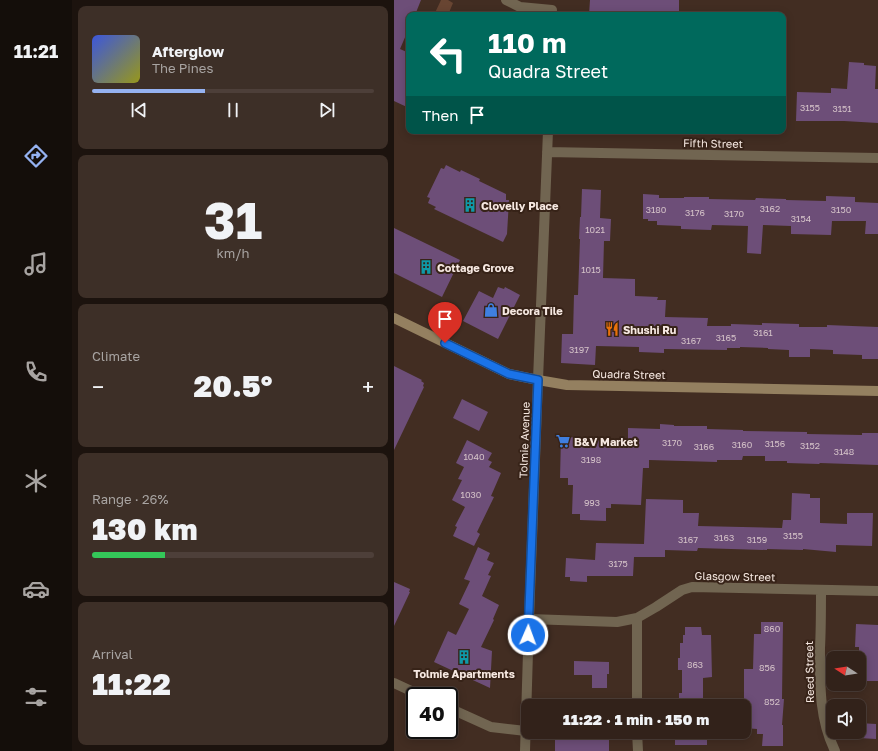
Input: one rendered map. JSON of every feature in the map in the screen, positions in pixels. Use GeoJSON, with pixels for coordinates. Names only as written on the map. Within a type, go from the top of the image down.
{"type":"FeatureCollection","features":[{"type":"Feature","properties":{"kind":"main road","name":"Quadra Street"},"geometry":{"type":"LineString","coordinates":[[394,318],[509,374],[567,385],[878,391]]}},
{"type":"Feature","properties":{"kind":"street"},"geometry":{"type":"LineString","coordinates":[[506,0],[520,7],[552,8]]}},
{"type":"Feature","properties":{"kind":"street","name":"Tolmie Avenue"},"geometry":{"type":"LineString","coordinates":[[527,699],[548,134]]}},
{"type":"Feature","properties":{"kind":"street","name":"Fifth Street"},"geometry":{"type":"LineString","coordinates":[[547,152],[878,158]]}},
{"type":"Feature","properties":{"kind":"street","name":"Glasgow Street"},"geometry":{"type":"LineString","coordinates":[[529,619],[617,622],[637,618],[682,590],[692,587],[878,591]]}},
{"type":"Feature","properties":{"kind":"street","name":"Reed Street"},"geometry":{"type":"LineString","coordinates":[[821,590],[820,683],[822,712],[829,738],[835,751]]}},
{"type":"Feature","properties":{"kind":"street"},"geometry":{"type":"LineString","coordinates":[[637,618],[637,699]]}},
{"type":"Feature","properties":{"kind":"street"},"geometry":{"type":"LineString","coordinates":[[394,683],[406,689]]}},
{"type":"Feature","properties":{"kind":"street"},"geometry":{"type":"LineString","coordinates":[[458,712],[491,728],[521,731]]}},
{"type":"Feature","properties":{"kind":"street","name":"Tolmie Avenue"},"geometry":{"type":"LineString","coordinates":[[525,751],[526,739]]}},
{"type":"Feature","properties":{"kind":"street"},"geometry":{"type":"LineString","coordinates":[[638,739],[638,751]]}},
{"type":"Feature","properties":{"kind":"shaded area"},"geometry":{"type":"Polygon","coordinates":[[[441,0],[448,0],[453,3],[449,12],[435,12],[441,0]]]}},
{"type":"Feature","properties":{"kind":"building"},"geometry":{"type":"Polygon","coordinates":[[[394,0],[421,0],[416,12],[406,12],[406,35],[400,49],[406,52],[406,107],[394,101],[394,0]]]}},
{"type":"Feature","properties":{"kind":"building"},"geometry":{"type":"Polygon","coordinates":[[[590,0],[679,0],[679,12],[589,12],[590,0]]]}},
{"type":"Feature","properties":{"kind":"building"},"geometry":{"type":"Polygon","coordinates":[[[849,62],[864,63],[864,65],[876,66],[875,89],[878,89],[878,123],[796,121],[797,92],[831,93],[831,88],[847,89],[849,62]]]}},
{"type":"Feature","properties":{"kind":"building","name":"Clovelly Place"},"geometry":{"type":"Polygon","coordinates":[[[446,165],[480,179],[479,181],[506,194],[506,200],[509,200],[507,234],[503,242],[434,209],[436,207],[428,203],[430,198],[427,197],[441,168],[444,169],[446,165]]]}},
{"type":"Feature","properties":{"kind":"building"},"geometry":{"type":"Polygon","coordinates":[[[582,189],[601,190],[600,218],[611,219],[610,241],[604,241],[603,278],[635,279],[635,296],[658,297],[657,300],[666,300],[665,317],[708,318],[707,326],[731,326],[731,324],[762,325],[762,323],[799,324],[799,327],[827,327],[827,325],[878,327],[878,359],[862,359],[862,355],[833,354],[833,350],[810,349],[810,357],[789,357],[789,350],[768,348],[740,347],[727,348],[727,350],[664,349],[664,353],[639,352],[639,347],[596,346],[595,365],[561,363],[562,334],[573,334],[574,295],[578,295],[582,189]]]}},
{"type":"Feature","properties":{"kind":"building"},"geometry":{"type":"Polygon","coordinates":[[[643,194],[659,195],[659,198],[709,197],[709,199],[755,200],[756,198],[826,201],[826,196],[855,197],[855,202],[878,203],[878,234],[865,234],[866,221],[832,221],[831,235],[791,234],[791,226],[763,225],[761,254],[747,253],[748,226],[712,225],[711,230],[681,229],[681,226],[657,225],[657,221],[648,221],[648,219],[643,219],[643,194]]]}},
{"type":"Feature","properties":{"kind":"building","name":"Cottage Grove"},"geometry":{"type":"Polygon","coordinates":[[[394,228],[460,260],[442,297],[394,273],[394,228]]]}},
{"type":"Feature","properties":{"kind":"building","name":"Decora Tile"},"geometry":{"type":"Polygon","coordinates":[[[498,287],[504,289],[505,287],[520,295],[498,339],[463,321],[479,291],[493,298],[498,287]]]}},
{"type":"Feature","properties":{"kind":"building"},"geometry":{"type":"Polygon","coordinates":[[[394,366],[422,380],[421,381],[424,383],[424,387],[394,450],[394,366]]]}},
{"type":"Feature","properties":{"kind":"building"},"geometry":{"type":"Polygon","coordinates":[[[462,399],[488,412],[479,431],[453,418],[462,399]]]}},
{"type":"Feature","properties":{"kind":"building"},"geometry":{"type":"Polygon","coordinates":[[[660,424],[674,426],[707,426],[707,429],[743,431],[807,432],[807,434],[862,435],[862,433],[878,433],[878,465],[787,463],[787,461],[765,461],[765,456],[743,456],[742,460],[717,460],[717,462],[649,460],[649,468],[643,468],[641,505],[611,504],[611,508],[606,508],[606,521],[580,520],[580,514],[572,514],[573,485],[568,485],[568,478],[560,478],[561,437],[589,438],[589,440],[628,441],[628,428],[660,429],[660,424]]]}},
{"type":"Feature","properties":{"kind":"building"},"geometry":{"type":"Polygon","coordinates":[[[467,440],[492,453],[488,460],[492,462],[489,467],[501,473],[491,496],[494,497],[477,532],[480,534],[474,546],[453,536],[457,527],[455,526],[465,507],[452,500],[462,480],[458,479],[464,467],[456,463],[467,440]]]}},
{"type":"Feature","properties":{"kind":"building"},"geometry":{"type":"Polygon","coordinates":[[[792,493],[810,494],[810,498],[820,498],[820,523],[847,524],[847,513],[873,513],[872,546],[836,545],[836,552],[803,549],[767,550],[698,548],[697,551],[665,550],[665,557],[634,557],[633,576],[587,576],[587,582],[570,581],[570,577],[565,577],[566,558],[595,560],[596,543],[644,544],[646,499],[683,500],[683,513],[699,513],[698,526],[782,528],[783,520],[791,520],[792,493]]]}},
{"type":"Feature","properties":{"kind":"building"},"geometry":{"type":"Polygon","coordinates":[[[478,547],[490,553],[487,560],[494,563],[488,575],[491,576],[482,596],[499,605],[493,619],[494,620],[481,647],[492,651],[490,688],[434,662],[448,631],[456,635],[469,609],[459,604],[470,581],[464,579],[478,547]]]}},
{"type":"Feature","properties":{"kind":"building"},"geometry":{"type":"Polygon","coordinates":[[[394,582],[410,589],[410,592],[394,626],[394,582]]]}},
{"type":"Feature","properties":{"kind":"building"},"geometry":{"type":"Polygon","coordinates":[[[761,622],[783,622],[783,746],[762,746],[763,734],[757,734],[757,729],[751,729],[751,699],[744,699],[744,669],[753,669],[754,634],[761,634],[761,622]]]}},
{"type":"Feature","properties":{"kind":"building"},"geometry":{"type":"Polygon","coordinates":[[[856,624],[878,625],[878,681],[866,681],[866,651],[859,651],[859,647],[855,647],[856,624]]]}},
{"type":"Feature","properties":{"kind":"building"},"geometry":{"type":"Polygon","coordinates":[[[685,627],[701,627],[702,635],[711,635],[712,677],[703,678],[703,699],[679,699],[679,693],[682,693],[682,670],[678,670],[678,658],[680,658],[680,643],[683,643],[683,635],[685,635],[685,627]]]}},
{"type":"Feature","properties":{"kind":"building"},"geometry":{"type":"Polygon","coordinates":[[[574,661],[609,662],[607,688],[592,688],[592,675],[574,675],[574,661]]]}},
{"type":"Feature","properties":{"kind":"building"},"geometry":{"type":"Polygon","coordinates":[[[866,723],[876,724],[876,739],[866,738],[866,723]]]}},
{"type":"Feature","properties":{"kind":"building"},"geometry":{"type":"Polygon","coordinates":[[[555,739],[609,739],[609,751],[555,751],[555,739]]]}},
{"type":"Feature","properties":{"kind":"building"},"geometry":{"type":"Polygon","coordinates":[[[675,739],[707,739],[707,745],[675,745],[675,739]]]}},
{"type":"Feature","properties":{"kind":"place","name":"Clovelly Place"},"geometry":{"type":"Point","coordinates":[470,205]}},
{"type":"Feature","properties":{"kind":"place","name":"Cottage Grove"},"geometry":{"type":"Point","coordinates":[426,267]}},
{"type":"Feature","properties":{"kind":"place","name":"Decora Tile"},"geometry":{"type":"Point","coordinates":[491,310]}},
{"type":"Feature","properties":{"kind":"place","name":"Shushi Ru"},"geometry":{"type":"Point","coordinates":[612,329]}},
{"type":"Feature","properties":{"kind":"place","name":"B&V Market"},"geometry":{"type":"Point","coordinates":[563,441]}},
{"type":"Feature","properties":{"kind":"place","name":"Tolmie Apartments"},"geometry":{"type":"Point","coordinates":[464,657]}},
{"type":"Feature","properties":{"kind":"route"},"geometry":{"type":"LineString","coordinates":[[445,343],[509,374],[538,380],[528,635]]}}]}
